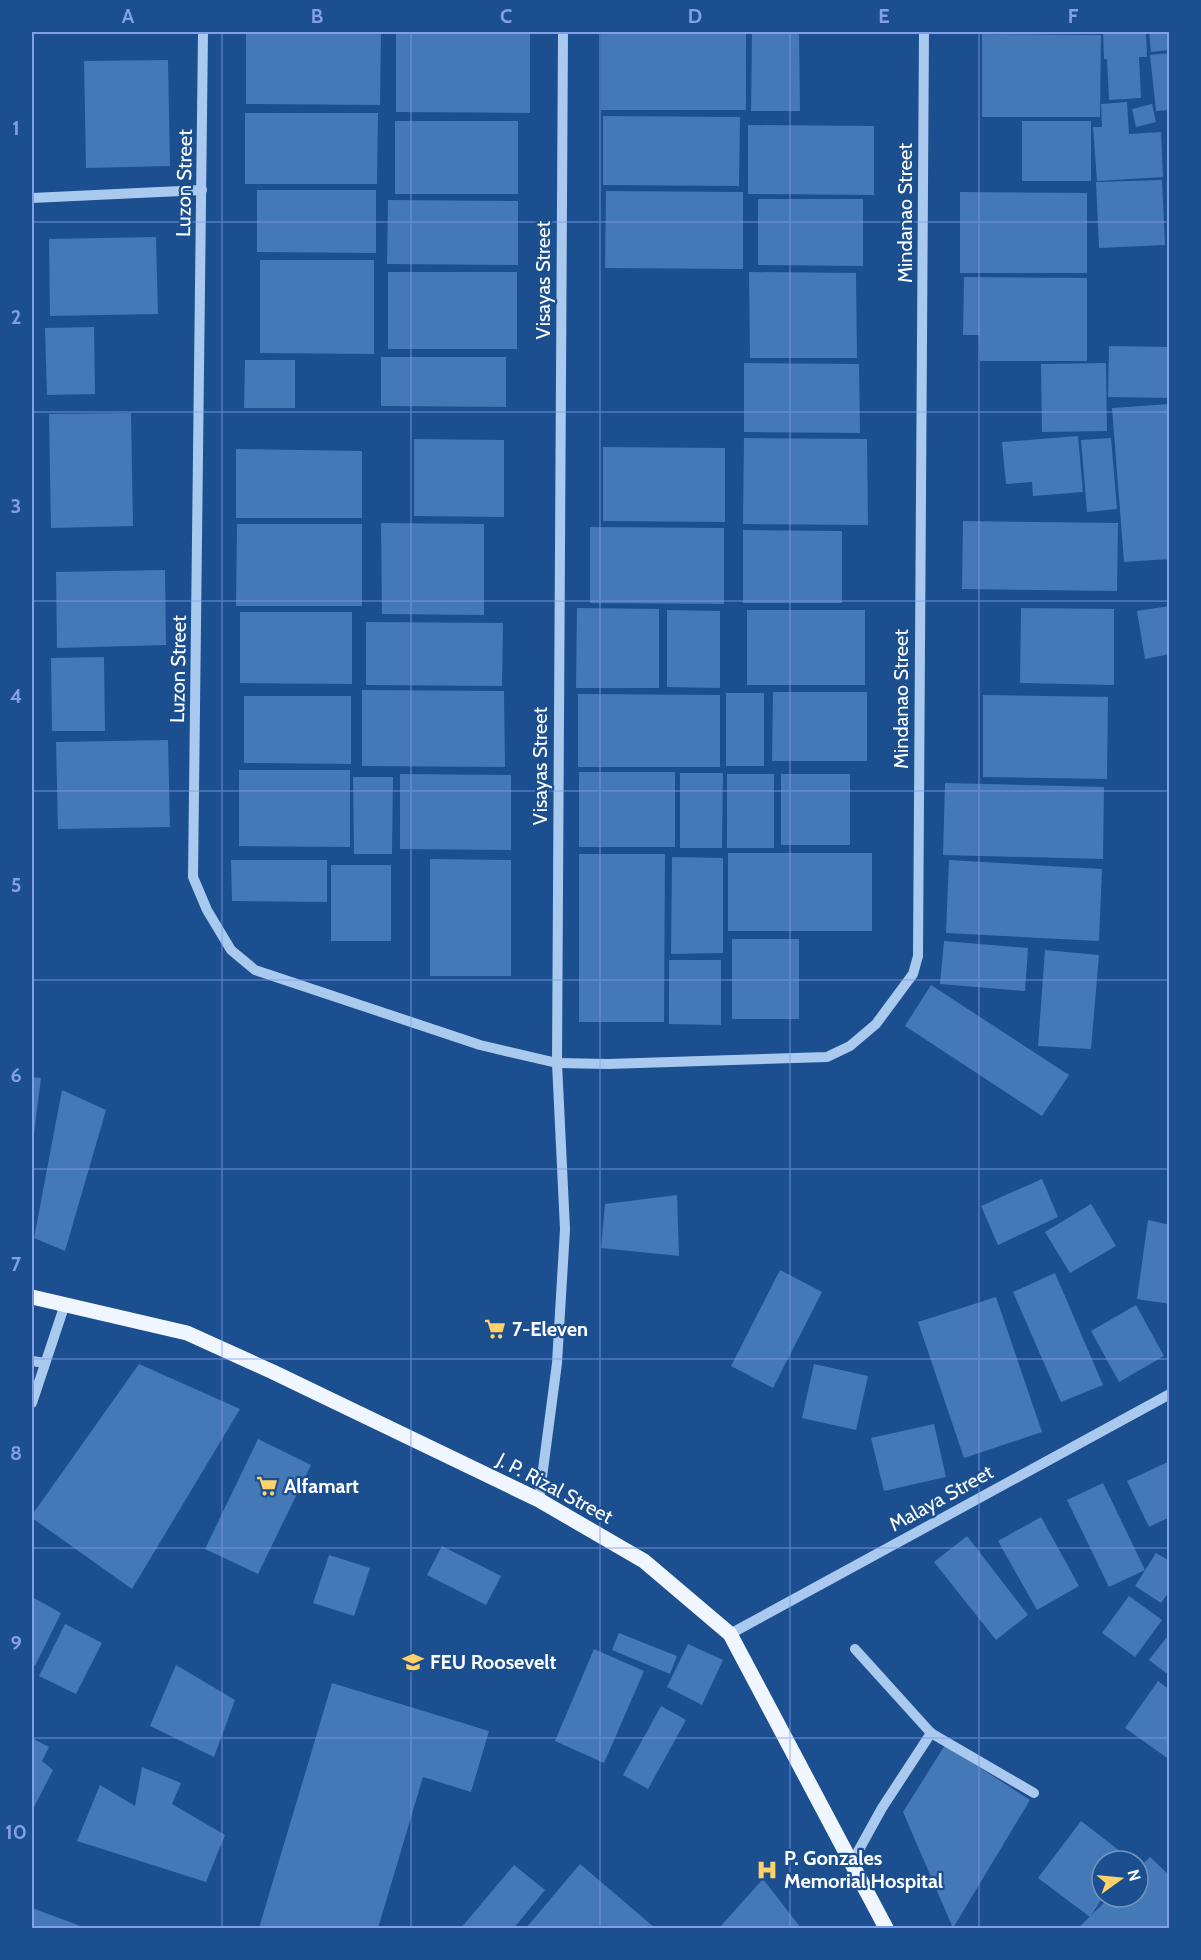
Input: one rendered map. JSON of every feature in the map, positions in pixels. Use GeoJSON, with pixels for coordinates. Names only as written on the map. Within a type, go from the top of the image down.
{"type":"FeatureCollection","features":[{"type":"Feature","properties":{"kind":"main road","name":"J. P. Rizal Street"},"geometry":{"type":"LineString","coordinates":[[32,1297],[187,1333],[539,1500],[644,1561],[730,1634],[886,1929]]}},
{"type":"Feature","properties":{"kind":"street","name":"Luzon Street"},"geometry":{"type":"LineString","coordinates":[[203,32],[193,877],[207,910],[231,950],[255,970],[480,1045],[557,1063]]}},
{"type":"Feature","properties":{"kind":"street","name":"Visayas Street"},"geometry":{"type":"LineString","coordinates":[[539,1500],[557,1363],[565,1229],[557,1063],[563,32]]}},
{"type":"Feature","properties":{"kind":"street","name":"Mindanao Street"},"geometry":{"type":"LineString","coordinates":[[557,1063],[608,1064],[827,1057],[850,1046],[876,1024],[913,974],[918,956],[924,32]]}},
{"type":"Feature","properties":{"kind":"street"},"geometry":{"type":"LineString","coordinates":[[32,198],[202,190]]}},
{"type":"Feature","properties":{"kind":"street"},"geometry":{"type":"LineString","coordinates":[[32,1403],[65,1304]]}},
{"type":"Feature","properties":{"kind":"street"},"geometry":{"type":"LineString","coordinates":[[32,1361],[45,1363]]}},
{"type":"Feature","properties":{"kind":"street","name":"Malaya Street"},"geometry":{"type":"LineString","coordinates":[[730,1634],[1170,1394]]}},
{"type":"Feature","properties":{"kind":"street"},"geometry":{"type":"LineString","coordinates":[[855,1649],[931,1733],[1034,1793]]}},
{"type":"Feature","properties":{"kind":"street"},"geometry":{"type":"LineString","coordinates":[[851,1864],[882,1808],[931,1733]]}},
{"type":"Feature","properties":{"kind":"building"},"geometry":{"type":"Polygon","coordinates":[[[246,32],[381,32],[380,105],[246,104],[246,32]]]}},
{"type":"Feature","properties":{"kind":"building"},"geometry":{"type":"Polygon","coordinates":[[[396,32],[530,32],[530,113],[396,112],[396,32]]]}},
{"type":"Feature","properties":{"kind":"building"},"geometry":{"type":"Polygon","coordinates":[[[601,32],[746,32],[746,110],[601,110],[601,32]]]}},
{"type":"Feature","properties":{"kind":"building"},"geometry":{"type":"Polygon","coordinates":[[[752,32],[799,32],[800,111],[751,111],[752,32]]]}},
{"type":"Feature","properties":{"kind":"building"},"geometry":{"type":"Polygon","coordinates":[[[1103,32],[1146,32],[1147,57],[1139,57],[1141,98],[1109,100],[1103,32]]]}},
{"type":"Feature","properties":{"kind":"building"},"geometry":{"type":"Polygon","coordinates":[[[1149,32],[1170,32],[1170,50],[1151,52],[1149,32]]]}},
{"type":"Feature","properties":{"kind":"building"},"geometry":{"type":"Polygon","coordinates":[[[982,34],[1101,35],[1100,117],[982,117],[982,34]]]}},
{"type":"Feature","properties":{"kind":"building"},"geometry":{"type":"Polygon","coordinates":[[[1170,53],[1170,110],[1156,111],[1150,55],[1170,53]]]}},
{"type":"Feature","properties":{"kind":"building"},"geometry":{"type":"Polygon","coordinates":[[[168,60],[170,166],[86,168],[84,61],[168,60]]]}},
{"type":"Feature","properties":{"kind":"building"},"geometry":{"type":"Polygon","coordinates":[[[1127,102],[1129,134],[1161,132],[1163,177],[1097,181],[1093,127],[1102,127],[1101,104],[1127,102]]]}},
{"type":"Feature","properties":{"kind":"building"},"geometry":{"type":"Polygon","coordinates":[[[1152,104],[1156,122],[1136,127],[1132,109],[1152,104]]]}},
{"type":"Feature","properties":{"kind":"building"},"geometry":{"type":"Polygon","coordinates":[[[245,113],[378,113],[377,184],[245,184],[245,113]]]}},
{"type":"Feature","properties":{"kind":"building"},"geometry":{"type":"Polygon","coordinates":[[[603,116],[740,117],[739,186],[603,185],[603,116]]]}},
{"type":"Feature","properties":{"kind":"building"},"geometry":{"type":"Polygon","coordinates":[[[395,121],[518,121],[518,194],[395,194],[395,121]]]}},
{"type":"Feature","properties":{"kind":"building"},"geometry":{"type":"Polygon","coordinates":[[[1022,121],[1091,121],[1091,181],[1022,181],[1022,121]]]}},
{"type":"Feature","properties":{"kind":"building"},"geometry":{"type":"Polygon","coordinates":[[[748,125],[874,126],[874,195],[748,194],[748,125]]]}},
{"type":"Feature","properties":{"kind":"building"},"geometry":{"type":"Polygon","coordinates":[[[1162,180],[1165,245],[1099,248],[1096,182],[1162,180]]]}},
{"type":"Feature","properties":{"kind":"building"},"geometry":{"type":"Polygon","coordinates":[[[257,190],[376,190],[376,253],[257,252],[257,190]]]}},
{"type":"Feature","properties":{"kind":"building"},"geometry":{"type":"Polygon","coordinates":[[[606,191],[743,192],[743,269],[605,268],[606,191]]]}},
{"type":"Feature","properties":{"kind":"building"},"geometry":{"type":"Polygon","coordinates":[[[960,192],[1087,193],[1087,273],[960,273],[960,192]]]}},
{"type":"Feature","properties":{"kind":"building"},"geometry":{"type":"Polygon","coordinates":[[[758,199],[863,199],[863,266],[758,265],[758,199]]]}},
{"type":"Feature","properties":{"kind":"building"},"geometry":{"type":"Polygon","coordinates":[[[388,200],[518,201],[518,265],[387,264],[388,200]]]}},
{"type":"Feature","properties":{"kind":"building"},"geometry":{"type":"Polygon","coordinates":[[[156,237],[158,314],[50,316],[49,239],[156,237]]]}},
{"type":"Feature","properties":{"kind":"building"},"geometry":{"type":"Polygon","coordinates":[[[260,260],[374,260],[374,354],[260,353],[260,260]]]}},
{"type":"Feature","properties":{"kind":"building"},"geometry":{"type":"Polygon","coordinates":[[[388,272],[517,272],[517,349],[388,349],[388,272]]]}},
{"type":"Feature","properties":{"kind":"building"},"geometry":{"type":"Polygon","coordinates":[[[749,272],[856,273],[857,358],[750,358],[749,272]]]}},
{"type":"Feature","properties":{"kind":"building"},"geometry":{"type":"Polygon","coordinates":[[[964,277],[1087,278],[1087,361],[980,361],[979,335],[963,335],[964,277]]]}},
{"type":"Feature","properties":{"kind":"building"},"geometry":{"type":"Polygon","coordinates":[[[94,327],[95,394],[47,395],[45,328],[94,327]]]}},
{"type":"Feature","properties":{"kind":"building"},"geometry":{"type":"Polygon","coordinates":[[[1109,346],[1170,347],[1170,398],[1108,397],[1109,346]]]}},
{"type":"Feature","properties":{"kind":"building"},"geometry":{"type":"Polygon","coordinates":[[[381,357],[506,357],[506,407],[381,406],[381,357]]]}},
{"type":"Feature","properties":{"kind":"building"},"geometry":{"type":"Polygon","coordinates":[[[245,360],[295,360],[295,408],[244,408],[245,360]]]}},
{"type":"Feature","properties":{"kind":"building"},"geometry":{"type":"Polygon","coordinates":[[[744,363],[859,364],[860,433],[744,432],[744,363]]]}},
{"type":"Feature","properties":{"kind":"building"},"geometry":{"type":"Polygon","coordinates":[[[1106,363],[1107,431],[1042,432],[1041,364],[1106,363]]]}},
{"type":"Feature","properties":{"kind":"building"},"geometry":{"type":"Polygon","coordinates":[[[1170,404],[1170,559],[1124,562],[1112,408],[1170,404]]]}},
{"type":"Feature","properties":{"kind":"building"},"geometry":{"type":"Polygon","coordinates":[[[131,413],[133,526],[51,528],[49,414],[131,413]]]}},
{"type":"Feature","properties":{"kind":"building"},"geometry":{"type":"Polygon","coordinates":[[[1078,436],[1083,492],[1033,496],[1032,482],[1006,484],[1002,442],[1078,436]]]}},
{"type":"Feature","properties":{"kind":"building"},"geometry":{"type":"Polygon","coordinates":[[[744,438],[867,439],[868,525],[743,524],[744,438]]]}},
{"type":"Feature","properties":{"kind":"building"},"geometry":{"type":"Polygon","coordinates":[[[1111,438],[1117,509],[1087,512],[1081,440],[1111,438]]]}},
{"type":"Feature","properties":{"kind":"building"},"geometry":{"type":"Polygon","coordinates":[[[414,439],[504,440],[504,517],[414,516],[414,439]]]}},
{"type":"Feature","properties":{"kind":"building"},"geometry":{"type":"Polygon","coordinates":[[[603,447],[725,448],[725,522],[603,521],[603,447]]]}},
{"type":"Feature","properties":{"kind":"building"},"geometry":{"type":"Polygon","coordinates":[[[236,449],[362,451],[362,518],[236,518],[236,449]]]}},
{"type":"Feature","properties":{"kind":"building"},"geometry":{"type":"Polygon","coordinates":[[[963,521],[1118,523],[1117,591],[962,589],[963,521]]]}},
{"type":"Feature","properties":{"kind":"building"},"geometry":{"type":"Polygon","coordinates":[[[381,523],[484,524],[484,615],[382,614],[381,523]]]}},
{"type":"Feature","properties":{"kind":"building"},"geometry":{"type":"Polygon","coordinates":[[[237,524],[362,524],[362,606],[236,606],[237,524]]]}},
{"type":"Feature","properties":{"kind":"building"},"geometry":{"type":"Polygon","coordinates":[[[590,527],[724,528],[724,604],[590,603],[590,527]]]}},
{"type":"Feature","properties":{"kind":"building"},"geometry":{"type":"Polygon","coordinates":[[[743,530],[842,531],[842,603],[743,603],[743,530]]]}},
{"type":"Feature","properties":{"kind":"building"},"geometry":{"type":"Polygon","coordinates":[[[165,570],[166,645],[57,648],[56,572],[165,570]]]}},
{"type":"Feature","properties":{"kind":"building"},"geometry":{"type":"Polygon","coordinates":[[[1170,606],[1170,654],[1145,659],[1137,611],[1170,606]]]}},
{"type":"Feature","properties":{"kind":"building"},"geometry":{"type":"Polygon","coordinates":[[[577,608],[659,609],[659,688],[576,688],[577,608]]]}},
{"type":"Feature","properties":{"kind":"building"},"geometry":{"type":"Polygon","coordinates":[[[1021,608],[1114,609],[1114,685],[1020,683],[1021,608]]]}},
{"type":"Feature","properties":{"kind":"building"},"geometry":{"type":"Polygon","coordinates":[[[667,610],[720,611],[720,688],[667,687],[667,610]]]}},
{"type":"Feature","properties":{"kind":"building"},"geometry":{"type":"Polygon","coordinates":[[[747,610],[865,610],[865,685],[747,685],[747,610]]]}},
{"type":"Feature","properties":{"kind":"building"},"geometry":{"type":"Polygon","coordinates":[[[240,612],[352,612],[352,684],[240,683],[240,612]]]}},
{"type":"Feature","properties":{"kind":"building"},"geometry":{"type":"Polygon","coordinates":[[[366,622],[503,623],[502,686],[366,685],[366,622]]]}},
{"type":"Feature","properties":{"kind":"building"},"geometry":{"type":"Polygon","coordinates":[[[104,657],[105,731],[52,731],[51,658],[104,657]]]}},
{"type":"Feature","properties":{"kind":"building"},"geometry":{"type":"Polygon","coordinates":[[[362,690],[504,691],[505,767],[362,766],[362,690]]]}},
{"type":"Feature","properties":{"kind":"building"},"geometry":{"type":"Polygon","coordinates":[[[773,692],[867,692],[867,761],[772,761],[773,692]]]}},
{"type":"Feature","properties":{"kind":"building"},"geometry":{"type":"Polygon","coordinates":[[[726,693],[764,693],[764,766],[726,766],[726,693]]]}},
{"type":"Feature","properties":{"kind":"building"},"geometry":{"type":"Polygon","coordinates":[[[578,694],[720,695],[720,767],[578,767],[578,694]]]}},
{"type":"Feature","properties":{"kind":"building"},"geometry":{"type":"Polygon","coordinates":[[[983,695],[1108,697],[1107,779],[983,777],[983,695]]]}},
{"type":"Feature","properties":{"kind":"building"},"geometry":{"type":"Polygon","coordinates":[[[244,696],[351,696],[351,764],[244,763],[244,696]]]}},
{"type":"Feature","properties":{"kind":"building"},"geometry":{"type":"Polygon","coordinates":[[[168,740],[170,827],[58,829],[56,742],[168,740]]]}},
{"type":"Feature","properties":{"kind":"building"},"geometry":{"type":"Polygon","coordinates":[[[239,770],[350,770],[350,847],[239,846],[239,770]]]}},
{"type":"Feature","properties":{"kind":"building"},"geometry":{"type":"Polygon","coordinates":[[[579,772],[675,772],[675,847],[579,847],[579,772]]]}},
{"type":"Feature","properties":{"kind":"building"},"geometry":{"type":"Polygon","coordinates":[[[680,773],[723,773],[722,848],[680,848],[680,773]]]}},
{"type":"Feature","properties":{"kind":"building"},"geometry":{"type":"Polygon","coordinates":[[[400,774],[511,775],[511,850],[400,849],[400,774]]]}},
{"type":"Feature","properties":{"kind":"building"},"geometry":{"type":"Polygon","coordinates":[[[727,774],[774,774],[774,848],[727,848],[727,774]]]}},
{"type":"Feature","properties":{"kind":"building"},"geometry":{"type":"Polygon","coordinates":[[[781,774],[850,774],[850,845],[781,845],[781,774]]]}},
{"type":"Feature","properties":{"kind":"building"},"geometry":{"type":"Polygon","coordinates":[[[353,777],[393,777],[392,854],[354,854],[353,777]]]}},
{"type":"Feature","properties":{"kind":"building"},"geometry":{"type":"Polygon","coordinates":[[[945,783],[1104,787],[1103,859],[943,855],[945,783]]]}},
{"type":"Feature","properties":{"kind":"building"},"geometry":{"type":"Polygon","coordinates":[[[728,853],[872,853],[872,931],[728,931],[728,853]]]}},
{"type":"Feature","properties":{"kind":"building"},"geometry":{"type":"Polygon","coordinates":[[[579,854],[665,854],[664,1022],[579,1022],[579,854]]]}},
{"type":"Feature","properties":{"kind":"building"},"geometry":{"type":"Polygon","coordinates":[[[672,857],[723,858],[723,953],[671,954],[672,857]]]}},
{"type":"Feature","properties":{"kind":"building"},"geometry":{"type":"Polygon","coordinates":[[[430,859],[511,860],[511,976],[430,976],[430,859]]]}},
{"type":"Feature","properties":{"kind":"building"},"geometry":{"type":"Polygon","coordinates":[[[231,860],[327,860],[327,902],[232,901],[231,860]]]}},
{"type":"Feature","properties":{"kind":"building"},"geometry":{"type":"Polygon","coordinates":[[[949,860],[1102,869],[1099,941],[946,933],[949,860]]]}},
{"type":"Feature","properties":{"kind":"building"},"geometry":{"type":"Polygon","coordinates":[[[331,865],[391,865],[391,941],[331,941],[331,865]]]}},
{"type":"Feature","properties":{"kind":"building"},"geometry":{"type":"Polygon","coordinates":[[[732,939],[799,939],[799,1019],[732,1019],[732,939]]]}},
{"type":"Feature","properties":{"kind":"building"},"geometry":{"type":"Polygon","coordinates":[[[944,941],[1028,948],[1025,991],[940,984],[944,941]]]}},
{"type":"Feature","properties":{"kind":"building"},"geometry":{"type":"Polygon","coordinates":[[[1045,950],[1099,955],[1091,1049],[1038,1046],[1045,950]]]}},
{"type":"Feature","properties":{"kind":"building"},"geometry":{"type":"Polygon","coordinates":[[[669,960],[721,960],[721,1025],[669,1024],[669,960]]]}},
{"type":"Feature","properties":{"kind":"building"},"geometry":{"type":"Polygon","coordinates":[[[931,985],[1069,1075],[1042,1116],[905,1026],[931,985]]]}},
{"type":"Feature","properties":{"kind":"building"},"geometry":{"type":"Polygon","coordinates":[[[32,1077],[41,1078],[33,1141],[32,1141],[32,1077]]]}},
{"type":"Feature","properties":{"kind":"building"},"geometry":{"type":"Polygon","coordinates":[[[62,1090],[106,1110],[65,1251],[34,1238],[62,1090]]]}},
{"type":"Feature","properties":{"kind":"building"},"geometry":{"type":"Polygon","coordinates":[[[1042,1179],[1058,1217],[998,1245],[981,1206],[1042,1179]]]}},
{"type":"Feature","properties":{"kind":"building"},"geometry":{"type":"Polygon","coordinates":[[[677,1195],[679,1256],[601,1248],[605,1204],[677,1195]]]}},
{"type":"Feature","properties":{"kind":"building"},"geometry":{"type":"Polygon","coordinates":[[[1091,1204],[1116,1246],[1070,1273],[1045,1232],[1091,1204]]]}},
{"type":"Feature","properties":{"kind":"building"},"geometry":{"type":"Polygon","coordinates":[[[1148,1220],[1170,1225],[1170,1304],[1137,1299],[1148,1220]]]}},
{"type":"Feature","properties":{"kind":"building"},"geometry":{"type":"Polygon","coordinates":[[[780,1270],[822,1292],[773,1388],[731,1366],[780,1270]]]}},
{"type":"Feature","properties":{"kind":"building"},"geometry":{"type":"Polygon","coordinates":[[[1055,1273],[1103,1385],[1061,1402],[1013,1292],[1055,1273]]]}},
{"type":"Feature","properties":{"kind":"building"},"geometry":{"type":"Polygon","coordinates":[[[996,1297],[1042,1432],[964,1458],[918,1322],[996,1297]]]}},
{"type":"Feature","properties":{"kind":"building"},"geometry":{"type":"Polygon","coordinates":[[[1136,1305],[1164,1356],[1119,1382],[1091,1331],[1136,1305]]]}},
{"type":"Feature","properties":{"kind":"building"},"geometry":{"type":"Polygon","coordinates":[[[139,1364],[240,1409],[132,1589],[32,1518],[32,1515],[139,1364]]]}},
{"type":"Feature","properties":{"kind":"building"},"geometry":{"type":"Polygon","coordinates":[[[814,1364],[868,1376],[856,1430],[802,1418],[814,1364]]]}},
{"type":"Feature","properties":{"kind":"building"},"geometry":{"type":"Polygon","coordinates":[[[934,1424],[946,1477],[884,1491],[871,1438],[934,1424]]]}},
{"type":"Feature","properties":{"kind":"building"},"geometry":{"type":"Polygon","coordinates":[[[258,1439],[311,1465],[258,1574],[205,1549],[258,1439]]]}},
{"type":"Feature","properties":{"kind":"building"},"geometry":{"type":"Polygon","coordinates":[[[1170,1461],[1170,1517],[1149,1527],[1127,1481],[1170,1461]]]}},
{"type":"Feature","properties":{"kind":"building"},"geometry":{"type":"Polygon","coordinates":[[[1103,1483],[1145,1570],[1109,1587],[1067,1500],[1103,1483]]]}},
{"type":"Feature","properties":{"kind":"building"},"geometry":{"type":"Polygon","coordinates":[[[1041,1517],[1079,1586],[1037,1610],[998,1541],[1041,1517]]]}},
{"type":"Feature","properties":{"kind":"building"},"geometry":{"type":"Polygon","coordinates":[[[967,1536],[1028,1615],[996,1640],[934,1562],[967,1536]]]}},
{"type":"Feature","properties":{"kind":"building"},"geometry":{"type":"Polygon","coordinates":[[[442,1546],[501,1576],[486,1605],[427,1575],[442,1546]]]}},
{"type":"Feature","properties":{"kind":"building"},"geometry":{"type":"Polygon","coordinates":[[[1156,1553],[1170,1561],[1170,1590],[1161,1603],[1135,1586],[1156,1553]]]}},
{"type":"Feature","properties":{"kind":"building"},"geometry":{"type":"Polygon","coordinates":[[[329,1555],[370,1568],[354,1616],[313,1603],[329,1555]]]}},
{"type":"Feature","properties":{"kind":"building"},"geometry":{"type":"Polygon","coordinates":[[[1129,1596],[1162,1620],[1135,1657],[1102,1633],[1129,1596]]]}},
{"type":"Feature","properties":{"kind":"building"},"geometry":{"type":"Polygon","coordinates":[[[32,1597],[61,1613],[35,1666],[32,1664],[32,1597]]]}},
{"type":"Feature","properties":{"kind":"building"},"geometry":{"type":"Polygon","coordinates":[[[65,1624],[102,1643],[76,1694],[39,1676],[65,1624]]]}},
{"type":"Feature","properties":{"kind":"building"},"geometry":{"type":"Polygon","coordinates":[[[619,1633],[677,1656],[670,1674],[612,1650],[619,1633]]]}},
{"type":"Feature","properties":{"kind":"building"},"geometry":{"type":"Polygon","coordinates":[[[1170,1633],[1170,1676],[1149,1660],[1170,1633]]]}},
{"type":"Feature","properties":{"kind":"building"},"geometry":{"type":"Polygon","coordinates":[[[688,1644],[723,1660],[702,1705],[667,1687],[688,1644]]]}},
{"type":"Feature","properties":{"kind":"building"},"geometry":{"type":"Polygon","coordinates":[[[594,1649],[644,1671],[604,1763],[555,1741],[594,1649]]]}},
{"type":"Feature","properties":{"kind":"building"},"geometry":{"type":"Polygon","coordinates":[[[176,1665],[235,1700],[214,1757],[150,1726],[176,1665]]]}},
{"type":"Feature","properties":{"kind":"building"},"geometry":{"type":"Polygon","coordinates":[[[1158,1681],[1170,1690],[1170,1760],[1125,1728],[1158,1681]]]}},
{"type":"Feature","properties":{"kind":"building"},"geometry":{"type":"Polygon","coordinates":[[[332,1683],[489,1731],[471,1792],[423,1777],[378,1928],[259,1928],[332,1683]]]}},
{"type":"Feature","properties":{"kind":"building"},"geometry":{"type":"Polygon","coordinates":[[[661,1706],[686,1720],[648,1789],[623,1775],[661,1706]]]}},
{"type":"Feature","properties":{"kind":"building"},"geometry":{"type":"Polygon","coordinates":[[[32,1738],[49,1747],[42,1761],[53,1770],[32,1811],[32,1738]]]}},
{"type":"Feature","properties":{"kind":"building"},"geometry":{"type":"Polygon","coordinates":[[[945,1745],[1030,1800],[953,1928],[903,1812],[945,1745]]]}},
{"type":"Feature","properties":{"kind":"building"},"geometry":{"type":"Polygon","coordinates":[[[142,1767],[181,1783],[172,1804],[225,1835],[206,1882],[77,1841],[100,1785],[135,1806],[142,1767]]]}},
{"type":"Feature","properties":{"kind":"building"},"geometry":{"type":"Polygon","coordinates":[[[1081,1821],[1117,1849],[1090,1849],[1090,1909],[1095,1909],[1090,1917],[1038,1878],[1081,1821]]]}},
{"type":"Feature","properties":{"kind":"building"},"geometry":{"type":"Polygon","coordinates":[[[1150,1857],[1170,1876],[1170,1928],[1078,1928],[1098,1909],[1150,1909],[1150,1857]]]}},
{"type":"Feature","properties":{"kind":"building"},"geometry":{"type":"Polygon","coordinates":[[[580,1864],[655,1928],[526,1928],[580,1864]]]}},
{"type":"Feature","properties":{"kind":"building"},"geometry":{"type":"Polygon","coordinates":[[[514,1865],[545,1890],[514,1928],[461,1928],[514,1865]]]}},
{"type":"Feature","properties":{"kind":"building"},"geometry":{"type":"Polygon","coordinates":[[[763,1879],[801,1928],[719,1928],[763,1879]]]}},
{"type":"Feature","properties":{"kind":"building"},"geometry":{"type":"Polygon","coordinates":[[[32,1908],[86,1928],[32,1928],[32,1908]]]}},
{"type":"Feature","properties":{"kind":"place","name":"7-Eleven"},"geometry":{"type":"Point","coordinates":[495,1329]}},
{"type":"Feature","properties":{"kind":"place","name":"Alfamart"},"geometry":{"type":"Point","coordinates":[267,1486]}},
{"type":"Feature","properties":{"kind":"place","name":"FEU Roosevelt"},"geometry":{"type":"Point","coordinates":[413,1662]}},
{"type":"Feature","properties":{"kind":"place","name":"P. Gonzales Memorial Hospital"},"geometry":{"type":"Point","coordinates":[767,1870]}}]}
